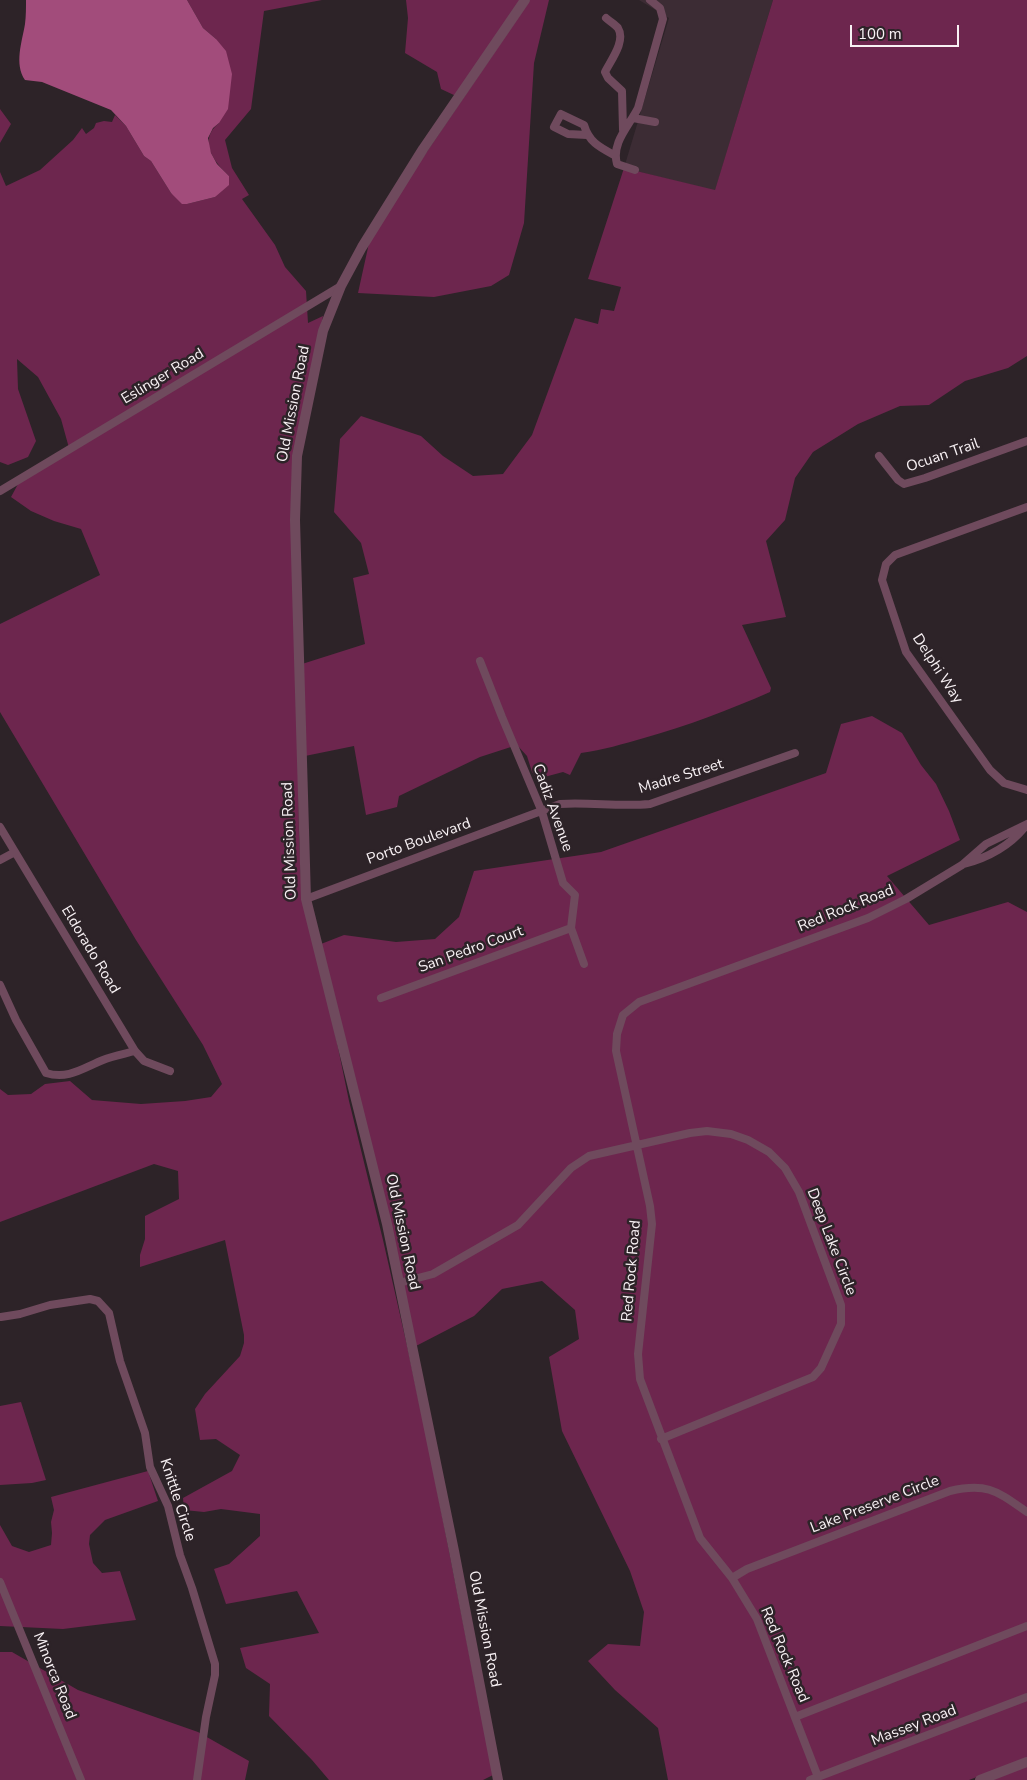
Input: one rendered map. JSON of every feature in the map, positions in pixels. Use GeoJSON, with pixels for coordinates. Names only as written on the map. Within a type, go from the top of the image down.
{"type":"FeatureCollection","features":[{"type":"Feature","properties":{"kind":"street","name":"Old Mission Road"},"geometry":{"type":"LineString","coordinates":[[498,1780],[454,1551],[387,1224],[306,900],[294,520],[297,456],[323,332],[341,286],[362,247],[423,149],[525,0]]}},
{"type":"Feature","properties":{"kind":"street"},"geometry":{"type":"LineString","coordinates":[[635,170],[617,164],[614,155],[623,130],[633,118],[638,108],[663,19],[660,8],[650,0]]}},
{"type":"Feature","properties":{"kind":"street"},"geometry":{"type":"LineString","coordinates":[[606,18],[617,26],[620,35],[618,47],[605,72],[608,78],[622,90],[623,130]]}},
{"type":"Feature","properties":{"kind":"street"},"geometry":{"type":"LineString","coordinates":[[633,118],[655,122]]}},
{"type":"Feature","properties":{"kind":"street"},"geometry":{"type":"LineString","coordinates":[[587,135],[596,146],[614,155]]}},
{"type":"Feature","properties":{"kind":"street","name":"Eslinger Road"},"geometry":{"type":"LineString","coordinates":[[0,491],[341,286]]}},
{"type":"Feature","properties":{"kind":"street","name":"Ocuan Trail"},"geometry":{"type":"LineString","coordinates":[[879,456],[898,480],[904,484],[1027,441]]}},
{"type":"Feature","properties":{"kind":"street","name":"Delphi Way"},"geometry":{"type":"LineString","coordinates":[[1027,507],[895,555],[886,564],[882,580],[906,652],[990,770],[1004,783],[1027,790]]}},
{"type":"Feature","properties":{"kind":"street","name":"Cadiz Avenue"},"geometry":{"type":"LineString","coordinates":[[480,660],[542,812],[563,883],[575,895],[571,928],[584,964]]}},
{"type":"Feature","properties":{"kind":"street","name":"Madre Street"},"geometry":{"type":"LineString","coordinates":[[542,812],[560,804],[577,803],[626,806],[650,804],[795,753]]}},
{"type":"Feature","properties":{"kind":"street","name":"Porto Boulevard"},"geometry":{"type":"LineString","coordinates":[[306,900],[542,812]]}},
{"type":"Feature","properties":{"kind":"street","name":"Red Rock Road"},"geometry":{"type":"LineString","coordinates":[[814,1779],[795,1717],[756,1619],[732,1578],[700,1538],[661,1439],[640,1379],[638,1354],[652,1224],[650,1206],[616,1051],[616,1034],[624,1015],[638,1002],[868,918],[906,899],[962,865],[986,844],[1027,824]]}},
{"type":"Feature","properties":{"kind":"street","name":"Red Rock Road"},"geometry":{"type":"LineString","coordinates":[[962,865],[980,860],[996,851],[1023,830],[1027,824]]}},
{"type":"Feature","properties":{"kind":"street","name":"Eldorado Road"},"geometry":{"type":"LineString","coordinates":[[0,827],[135,1051],[144,1061],[170,1071]]}},
{"type":"Feature","properties":{"kind":"street"},"geometry":{"type":"LineString","coordinates":[[992,841],[996,851]]}},
{"type":"Feature","properties":{"kind":"street"},"geometry":{"type":"LineString","coordinates":[[0,860],[15,852]]}},
{"type":"Feature","properties":{"kind":"street","name":"San Pedro Court"},"geometry":{"type":"LineString","coordinates":[[380,998],[571,928]]}},
{"type":"Feature","properties":{"kind":"street"},"geometry":{"type":"LineString","coordinates":[[0,985],[16,1020],[46,1073],[57,1077],[69,1075],[105,1060],[135,1051]]}},
{"type":"Feature","properties":{"kind":"street","name":"Deep Lake Circle"},"geometry":{"type":"LineString","coordinates":[[399,1282],[433,1274],[518,1225],[571,1168],[589,1156],[690,1133],[707,1132],[731,1134],[748,1140],[769,1152],[784,1168],[799,1192],[841,1305],[841,1324],[821,1368],[813,1378],[661,1439]]}},
{"type":"Feature","properties":{"kind":"street","name":"Knittle Circle"},"geometry":{"type":"LineString","coordinates":[[1,1318],[50,1305],[90,1299],[98,1301],[109,1313],[120,1360],[145,1433],[150,1467],[168,1506],[180,1555],[215,1664],[215,1675],[206,1717],[197,1780]]}},
{"type":"Feature","properties":{"kind":"street","name":"Lake Preserve Circle"},"geometry":{"type":"LineString","coordinates":[[732,1578],[756,1566],[950,1491],[966,1487],[986,1488],[999,1492],[1027,1512]]}},
{"type":"Feature","properties":{"kind":"street","name":"Minorca Road"},"geometry":{"type":"LineString","coordinates":[[0,1582],[81,1780]]}},
{"type":"Feature","properties":{"kind":"street"},"geometry":{"type":"LineString","coordinates":[[795,1717],[1027,1626]]}},
{"type":"Feature","properties":{"kind":"street","name":"Massey Road"},"geometry":{"type":"LineString","coordinates":[[814,1779],[1027,1697]]}},
{"type":"Feature","properties":{"kind":"street"},"geometry":{"type":"LineString","coordinates":[[980,1780],[1027,1762]]}},
{"type":"Feature","properties":{"kind":"shaded area"},"geometry":{"type":"Polygon","coordinates":[[[26,0],[187,0],[203,28],[226,51],[232,74],[228,109],[219,123],[213,128],[208,138],[211,153],[217,164],[229,176],[229,185],[215,197],[182,204],[171,193],[151,161],[144,156],[126,126],[111,110],[42,82],[25,80],[19,60],[25,24],[26,0]]]}},
{"type":"Feature","properties":{"kind":"shaded area"},"geometry":{"type":"Polygon","coordinates":[[[187,0],[322,0],[264,11],[251,109],[225,140],[232,168],[249,195],[242,199],[275,245],[285,267],[306,291],[308,323],[323,316],[294,456],[299,836],[302,900],[334,1028],[429,1449],[493,1775],[483,1780],[329,1780],[269,1716],[270,1684],[246,1668],[240,1648],[319,1633],[297,1591],[226,1604],[214,1569],[229,1564],[260,1536],[260,1514],[221,1509],[204,1512],[184,1510],[183,1498],[232,1471],[240,1455],[216,1439],[200,1440],[195,1409],[205,1394],[240,1356],[244,1335],[225,1240],[140,1267],[140,1255],[145,1239],[145,1216],[179,1199],[178,1171],[154,1164],[0,1222],[0,1089],[8,1095],[31,1094],[45,1084],[70,1081],[92,1100],[141,1104],[211,1097],[222,1084],[203,1045],[136,940],[0,712],[0,624],[100,575],[81,529],[54,521],[31,511],[11,497],[24,473],[69,448],[61,419],[38,377],[17,359],[18,389],[36,441],[28,457],[8,465],[0,462],[0,172],[6,186],[40,170],[73,140],[82,128],[86,134],[94,128],[96,123],[112,122],[115,115],[126,126],[144,156],[151,161],[171,193],[187,204],[215,197],[229,176],[213,157],[209,143],[209,136],[219,123],[216,39],[203,28],[187,0]]]}},
{"type":"Feature","properties":{"kind":"shaded area"},"geometry":{"type":"Polygon","coordinates":[[[406,0],[520,0],[456,96],[441,89],[437,72],[405,53],[408,18],[406,0]]]}},
{"type":"Feature","properties":{"kind":"shaded area"},"geometry":{"type":"Polygon","coordinates":[[[530,0],[549,0],[534,63],[524,223],[509,275],[491,286],[434,297],[358,293],[369,243],[409,178],[530,0]]]}},
{"type":"Feature","properties":{"kind":"shaded area"},"geometry":{"type":"Polygon","coordinates":[[[639,0],[773,0],[715,191],[624,168],[669,18],[639,0]]]}},
{"type":"Feature","properties":{"kind":"shaded area"},"geometry":{"type":"Polygon","coordinates":[[[773,0],[1027,0],[1027,356],[1008,368],[965,381],[929,405],[900,406],[858,424],[813,452],[795,478],[785,520],[766,541],[786,617],[742,625],[771,688],[770,692],[676,728],[613,747],[581,753],[570,775],[563,772],[537,779],[532,772],[527,756],[517,745],[480,757],[399,796],[397,807],[366,815],[354,746],[305,756],[302,664],[365,644],[353,578],[369,574],[361,543],[334,512],[340,439],[361,416],[421,436],[443,456],[473,476],[503,474],[532,435],[575,318],[598,324],[601,309],[614,311],[621,287],[588,279],[624,168],[715,190],[773,0]]]}},
{"type":"Feature","properties":{"kind":"shaded area"},"geometry":{"type":"Polygon","coordinates":[[[0,109],[11,124],[0,143],[0,109]]]}},
{"type":"Feature","properties":{"kind":"shaded area"},"geometry":{"type":"Polygon","coordinates":[[[872,716],[902,733],[921,765],[936,784],[960,840],[887,876],[929,925],[1008,902],[1027,912],[1027,1758],[969,1780],[668,1780],[658,1728],[615,1690],[588,1661],[608,1644],[640,1646],[644,1612],[630,1571],[562,1431],[549,1357],[579,1339],[575,1310],[542,1281],[502,1289],[474,1316],[416,1346],[321,944],[344,935],[396,942],[435,939],[459,917],[474,871],[601,852],[826,773],[841,724],[872,716]]]}},
{"type":"Feature","properties":{"kind":"shaded area"},"geometry":{"type":"Polygon","coordinates":[[[21,1402],[46,1480],[0,1485],[0,1406],[21,1402]]]}},
{"type":"Feature","properties":{"kind":"shaded area"},"geometry":{"type":"Polygon","coordinates":[[[148,1471],[158,1501],[105,1520],[90,1535],[89,1544],[93,1563],[102,1573],[120,1571],[136,1620],[63,1629],[0,1626],[0,1525],[12,1546],[29,1552],[51,1545],[51,1522],[54,1510],[51,1497],[148,1471]]]}},
{"type":"Feature","properties":{"kind":"shaded area"},"geometry":{"type":"Polygon","coordinates":[[[0,1652],[12,1652],[78,1690],[198,1732],[249,1761],[245,1780],[0,1780],[0,1652]]]}},
{"type":"Feature","properties":{"kind":"shaded area"},"geometry":{"type":"Polygon","coordinates":[[[1027,1766],[1027,1780],[992,1780],[1027,1766]]]}}]}
